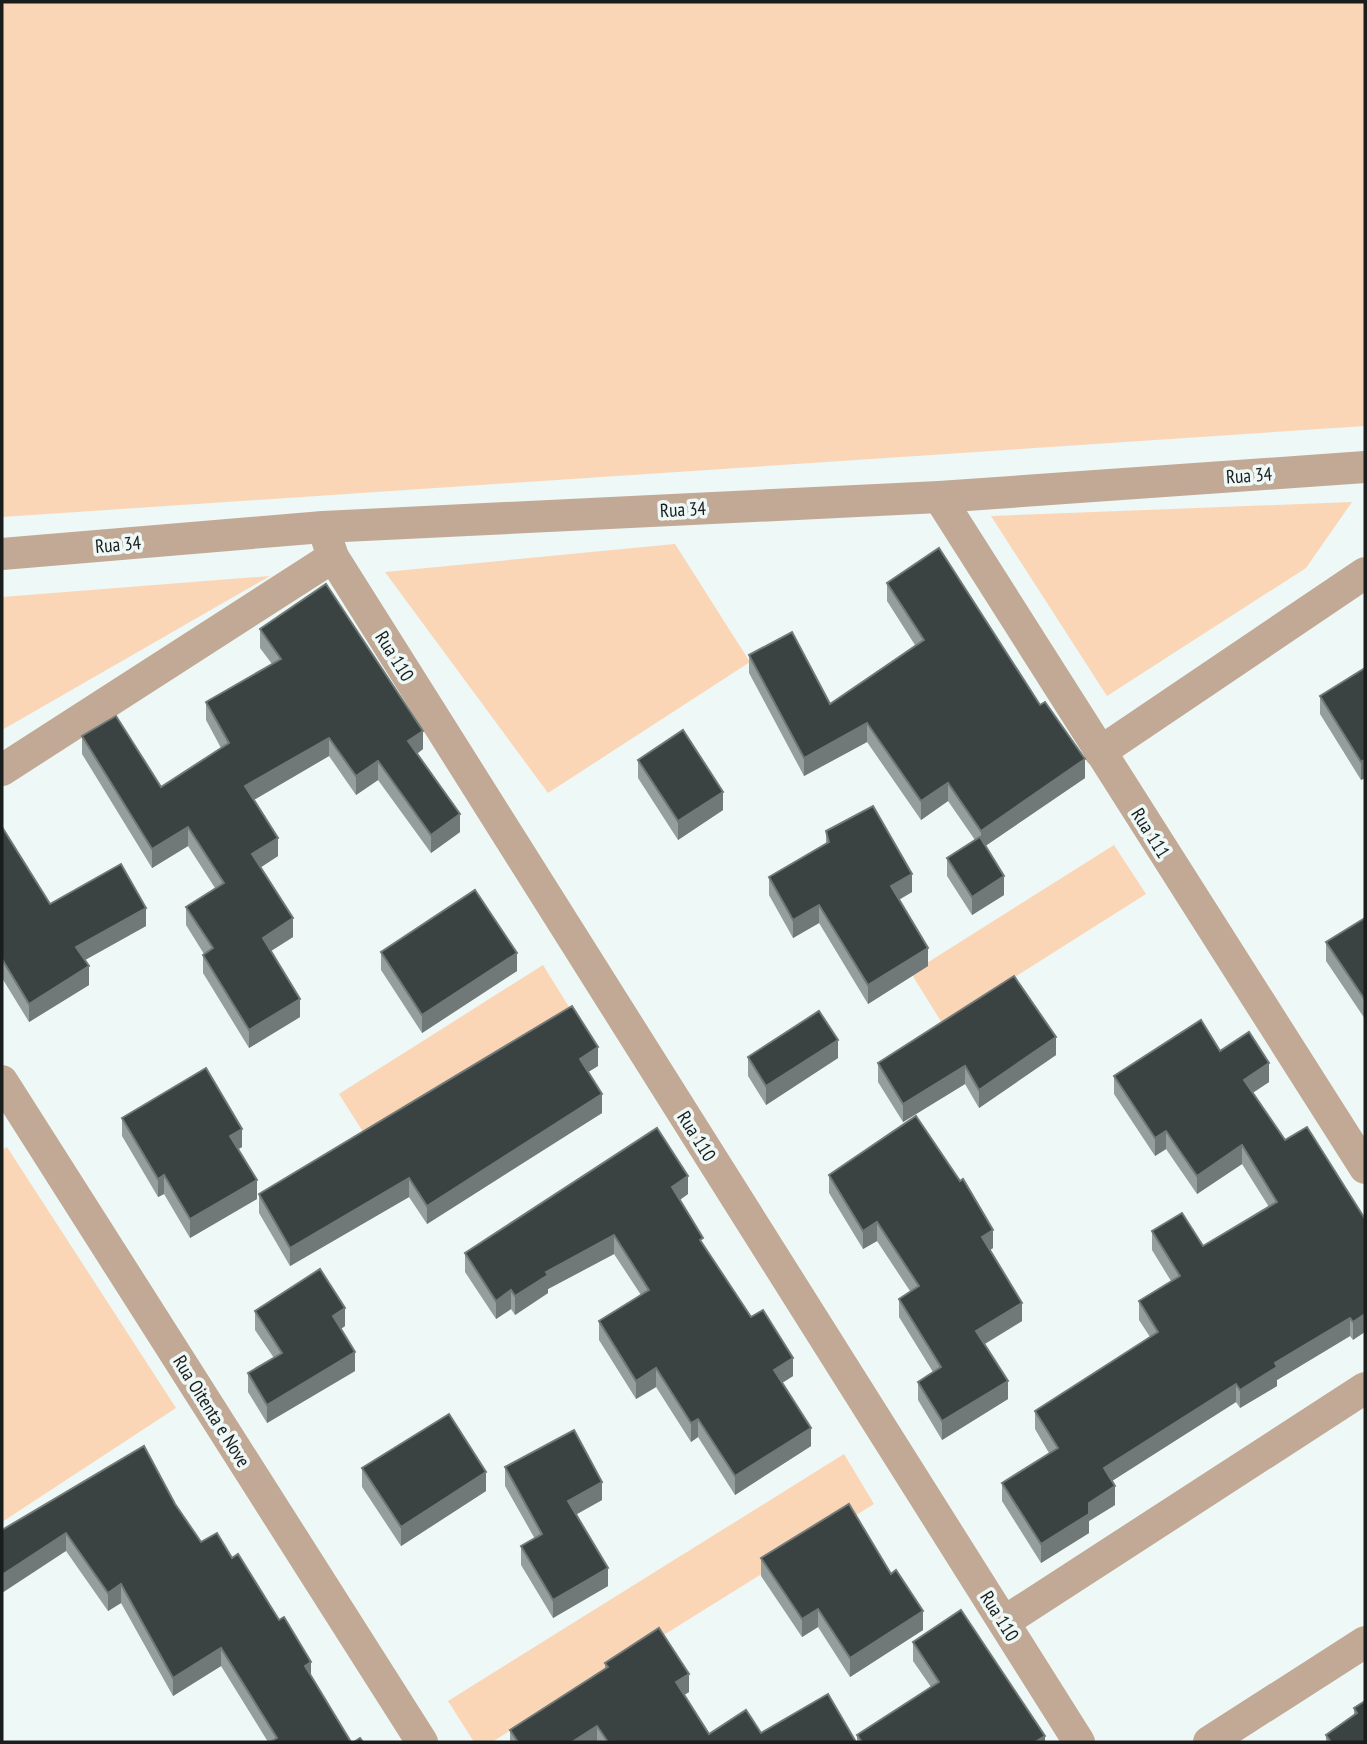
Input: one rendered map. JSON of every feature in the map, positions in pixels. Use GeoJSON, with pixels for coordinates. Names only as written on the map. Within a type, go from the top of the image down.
{"type":"FeatureCollection","features":[{"type":"Feature","properties":{"kind":"street","name":"Rua 34"},"geometry":{"type":"LineString","coordinates":[[2,554],[323,527],[939,497],[1365,467]]}},
{"type":"Feature","properties":{"kind":"street","name":"Rua 111"},"geometry":{"type":"LineString","coordinates":[[939,497],[1365,1168]]}},
{"type":"Feature","properties":{"kind":"street","name":"Rua 110"},"geometry":{"type":"LineString","coordinates":[[323,527],[332,557],[1079,1742]]}},
{"type":"Feature","properties":{"kind":"street"},"geometry":{"type":"LineString","coordinates":[[2,769],[332,557]]}},
{"type":"Feature","properties":{"kind":"street"},"geometry":{"type":"LineString","coordinates":[[1100,752],[1365,573]]}},
{"type":"Feature","properties":{"kind":"street","name":"Rua Oitenta e Nove"},"geometry":{"type":"LineString","coordinates":[[2,1081],[422,1742]]}},
{"type":"Feature","properties":{"kind":"street"},"geometry":{"type":"LineString","coordinates":[[1004,1622],[1365,1388]]}},
{"type":"Feature","properties":{"kind":"street"},"geometry":{"type":"LineString","coordinates":[[1209,1742],[1365,1643]]}},
{"type":"Feature","properties":{"kind":"shaded area"},"geometry":{"type":"Polygon","coordinates":[[[2,2],[1365,2],[1365,426],[2,517],[2,2]]]}},
{"type":"Feature","properties":{"kind":"shaded area"},"geometry":{"type":"Polygon","coordinates":[[[1352,502],[1306,568],[1107,696],[991,516],[1352,502]]]}},
{"type":"Feature","properties":{"kind":"shaded area"},"geometry":{"type":"Polygon","coordinates":[[[675,544],[750,662],[548,793],[385,572],[675,544]]]}},
{"type":"Feature","properties":{"kind":"shaded area"},"geometry":{"type":"Polygon","coordinates":[[[270,576],[2,730],[2,597],[270,576]]]}},
{"type":"Feature","properties":{"kind":"shaded area"},"geometry":{"type":"Polygon","coordinates":[[[1114,845],[1146,894],[942,1023],[911,973],[1114,845]]]}},
{"type":"Feature","properties":{"kind":"shaded area"},"geometry":{"type":"Polygon","coordinates":[[[543,965],[574,1015],[370,1143],[339,1094],[543,965]]]}},
{"type":"Feature","properties":{"kind":"shaded area"},"geometry":{"type":"Polygon","coordinates":[[[7,1147],[176,1408],[2,1522],[2,1150],[7,1147]]]}},
{"type":"Feature","properties":{"kind":"shaded area"},"geometry":{"type":"Polygon","coordinates":[[[844,1454],[874,1504],[492,1742],[474,1742],[448,1701],[844,1454]]]}},
{"type":"Feature","properties":{"kind":"building"},"geometry":{"type":"Polygon","coordinates":[[[939,548],[1040,705],[1045,702],[1085,759],[981,831],[948,783],[921,801],[867,723],[804,758],[749,655],[792,632],[830,704],[924,640],[887,583],[939,548]]]}},
{"type":"Feature","properties":{"kind":"building"},"geometry":{"type":"Polygon","coordinates":[[[326,584],[423,731],[408,741],[460,814],[431,835],[378,761],[356,776],[329,738],[245,786],[278,838],[252,854],[293,918],[263,938],[300,999],[249,1030],[203,955],[213,948],[186,907],[224,883],[188,827],[152,849],[82,736],[116,716],[161,787],[229,743],[206,702],[281,659],[260,629],[326,584]]]}},
{"type":"Feature","properties":{"kind":"building"},"geometry":{"type":"Polygon","coordinates":[[[1365,668],[1365,760],[1361,762],[1320,696],[1365,668]]]}},
{"type":"Feature","properties":{"kind":"building"},"geometry":{"type":"Polygon","coordinates":[[[683,730],[723,792],[678,821],[638,760],[683,730]]]}},
{"type":"Feature","properties":{"kind":"building"},"geometry":{"type":"Polygon","coordinates":[[[873,806],[912,874],[891,886],[928,948],[868,985],[819,905],[793,920],[769,877],[829,842],[826,831],[873,806]]]}},
{"type":"Feature","properties":{"kind":"building"},"geometry":{"type":"Polygon","coordinates":[[[2,827],[50,904],[121,864],[146,908],[76,947],[89,966],[29,1004],[2,959],[2,827]]]}},
{"type":"Feature","properties":{"kind":"building"},"geometry":{"type":"Polygon","coordinates":[[[980,837],[1004,876],[972,897],[947,858],[980,837]]]}},
{"type":"Feature","properties":{"kind":"building"},"geometry":{"type":"Polygon","coordinates":[[[475,890],[517,953],[422,1015],[381,952],[475,890]]]}},
{"type":"Feature","properties":{"kind":"building"},"geometry":{"type":"Polygon","coordinates":[[[1365,918],[1365,1000],[1326,942],[1365,918]]]}},
{"type":"Feature","properties":{"kind":"building"},"geometry":{"type":"Polygon","coordinates":[[[1014,976],[1056,1037],[979,1090],[965,1066],[903,1104],[878,1063],[1014,976]]]}},
{"type":"Feature","properties":{"kind":"building"},"geometry":{"type":"Polygon","coordinates":[[[572,1006],[598,1047],[580,1059],[602,1094],[427,1206],[409,1178],[290,1248],[259,1194],[572,1006]]]}},
{"type":"Feature","properties":{"kind":"building"},"geometry":{"type":"Polygon","coordinates":[[[819,1011],[838,1040],[766,1086],[748,1057],[819,1011]]]}},
{"type":"Feature","properties":{"kind":"building"},"geometry":{"type":"Polygon","coordinates":[[[1201,1020],[1220,1051],[1249,1032],[1269,1063],[1244,1080],[1285,1140],[1307,1127],[1365,1219],[1365,1314],[1353,1322],[1350,1318],[1275,1363],[1277,1367],[1240,1390],[1236,1384],[1104,1468],[1115,1486],[1089,1503],[1089,1514],[1041,1544],[1002,1483],[1058,1448],[1035,1411],[1158,1332],[1139,1301],[1180,1276],[1152,1231],[1182,1213],[1203,1246],[1277,1202],[1242,1145],[1197,1176],[1166,1131],[1155,1138],[1114,1076],[1201,1020]]]}},
{"type":"Feature","properties":{"kind":"building"},"geometry":{"type":"Polygon","coordinates":[[[206,1068],[242,1129],[230,1136],[257,1180],[190,1219],[164,1175],[158,1179],[122,1118],[206,1068]]]}},
{"type":"Feature","properties":{"kind":"building"},"geometry":{"type":"Polygon","coordinates":[[[916,1116],[960,1181],[963,1179],[993,1230],[982,1237],[1022,1303],[976,1331],[1008,1381],[942,1421],[918,1382],[941,1367],[899,1299],[919,1286],[877,1222],[863,1231],[829,1175],[916,1116]]]}},
{"type":"Feature","properties":{"kind":"building"},"geometry":{"type":"Polygon","coordinates":[[[657,1128],[688,1176],[672,1187],[703,1238],[700,1240],[751,1317],[763,1310],[793,1358],[774,1370],[811,1428],[735,1476],[698,1419],[691,1423],[656,1368],[636,1381],[599,1321],[649,1290],[614,1235],[546,1272],[548,1275],[515,1296],[511,1290],[496,1301],[465,1253],[657,1128]]]}},
{"type":"Feature","properties":{"kind":"building"},"geometry":{"type":"Polygon","coordinates":[[[320,1269],[345,1308],[333,1316],[355,1352],[267,1405],[248,1373],[282,1353],[255,1311],[320,1269]]]}},
{"type":"Feature","properties":{"kind":"building"},"geometry":{"type":"Polygon","coordinates":[[[449,1414],[486,1472],[401,1527],[362,1468],[449,1414]]]}},
{"type":"Feature","properties":{"kind":"building"},"geometry":{"type":"Polygon","coordinates":[[[574,1430],[602,1482],[568,1501],[608,1568],[553,1600],[521,1546],[542,1534],[505,1467],[574,1430]]]}},
{"type":"Feature","properties":{"kind":"building"},"geometry":{"type":"Polygon","coordinates":[[[144,1446],[175,1504],[201,1542],[217,1533],[232,1558],[238,1554],[279,1620],[284,1617],[311,1662],[305,1666],[351,1742],[270,1742],[277,1738],[221,1648],[173,1678],[121,1584],[108,1593],[66,1533],[2,1575],[2,1530],[144,1446]]]}},
{"type":"Feature","properties":{"kind":"building"},"geometry":{"type":"Polygon","coordinates":[[[849,1504],[891,1574],[896,1570],[923,1611],[850,1658],[818,1609],[802,1619],[761,1558],[849,1504]]]}},
{"type":"Feature","properties":{"kind":"building"},"geometry":{"type":"Polygon","coordinates":[[[961,1610],[1045,1736],[1035,1742],[862,1742],[857,1735],[939,1682],[913,1642],[961,1610]]]}},
{"type":"Feature","properties":{"kind":"building"},"geometry":{"type":"Polygon","coordinates":[[[659,1628],[689,1674],[676,1682],[709,1734],[746,1710],[761,1733],[828,1694],[856,1742],[608,1742],[597,1726],[572,1742],[518,1742],[510,1730],[608,1667],[605,1663],[659,1628]]]}},
{"type":"Feature","properties":{"kind":"building"},"geometry":{"type":"Polygon","coordinates":[[[1365,1701],[1365,1742],[1331,1742],[1326,1735],[1357,1713],[1354,1708],[1365,1701]]]}}]}
